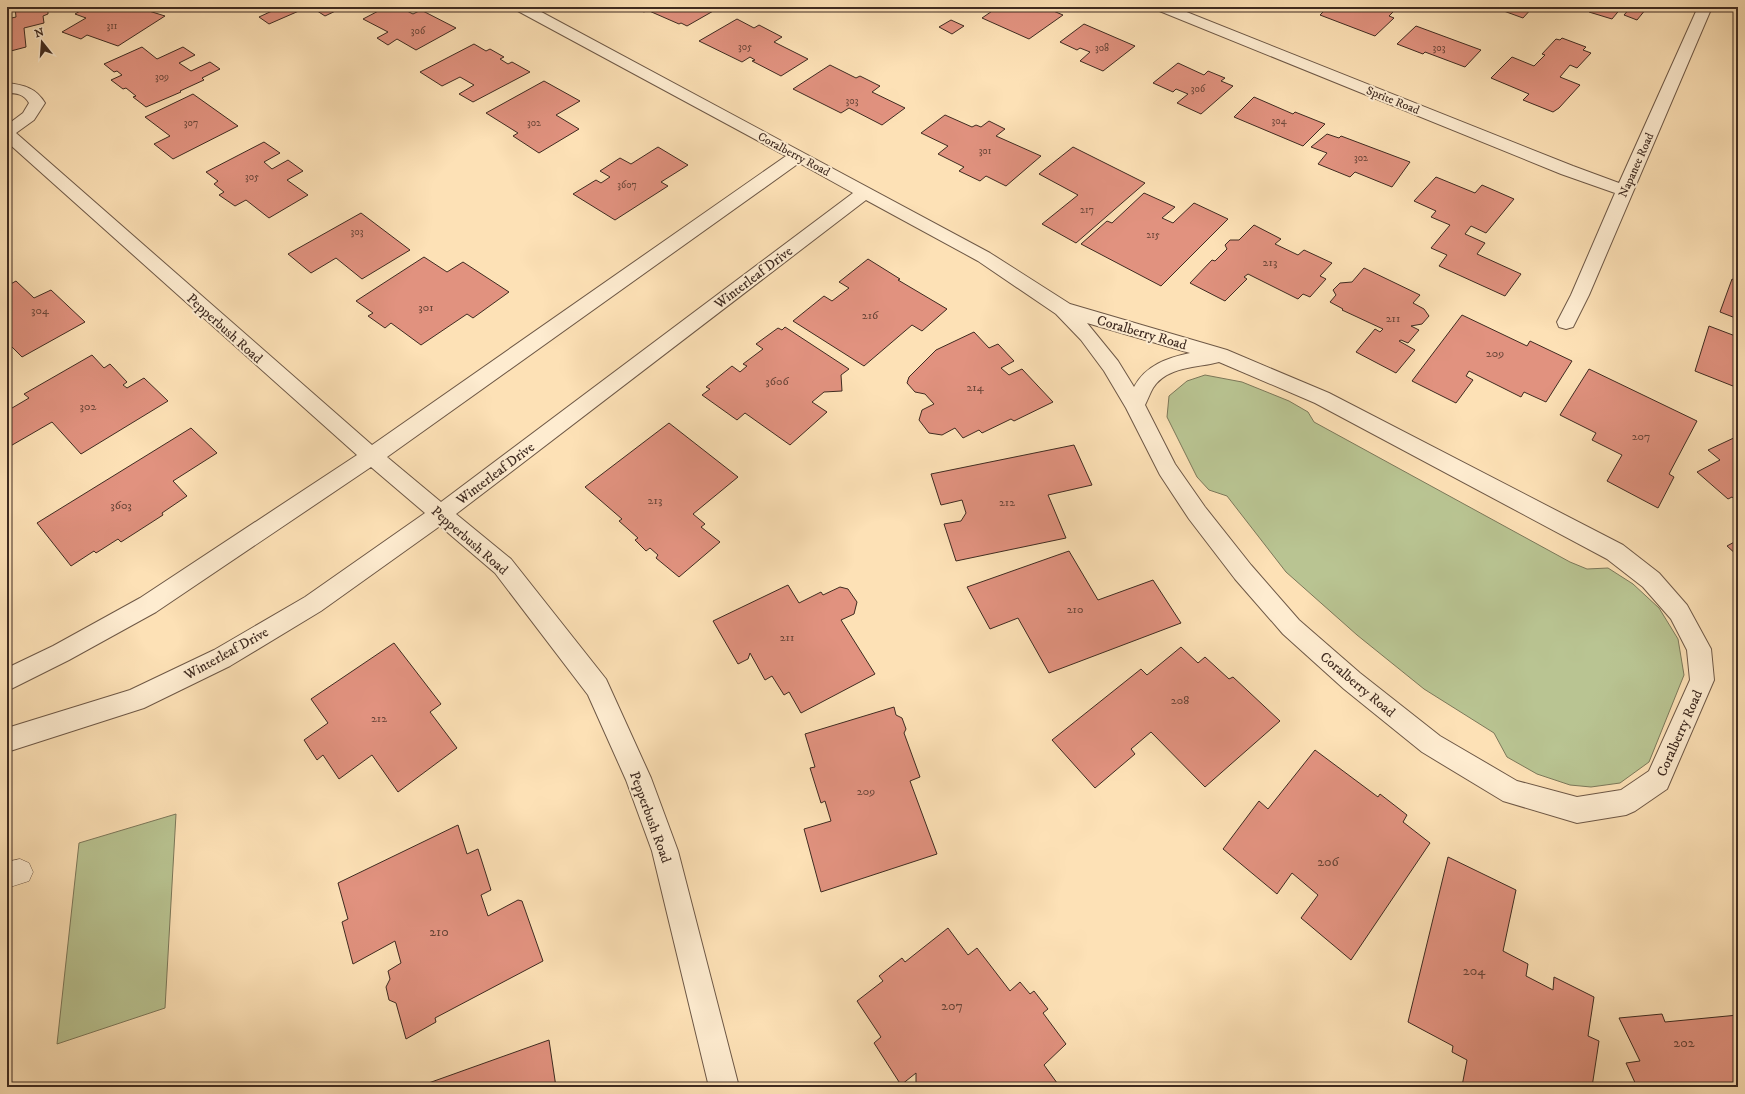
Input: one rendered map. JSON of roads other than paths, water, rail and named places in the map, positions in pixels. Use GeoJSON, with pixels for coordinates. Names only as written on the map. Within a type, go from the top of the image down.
{"type":"FeatureCollection","features":[{"type":"Feature","properties":{"kind":"street","name":"Coralberry Road"},"geometry":{"type":"LineString","coordinates":[[521,7],[984,257],[1063,308],[1088,336],[1111,366],[1135,405],[1167,469],[1196,513],[1247,578],[1291,626],[1346,676],[1432,744],[1512,792],[1577,810],[1626,802],[1658,780],[1702,680],[1699,649],[1679,612],[1651,580],[1615,552],[1336,405],[1220,355],[1063,308]]}},
{"type":"Feature","properties":{"kind":"street","name":"Sprite Road"},"geometry":{"type":"LineString","coordinates":[[1162,7],[1568,170],[1624,191]]}},
{"type":"Feature","properties":{"kind":"street","name":"Napanee Road"},"geometry":{"type":"LineString","coordinates":[[1566,322],[1580,295],[1705,7]]}},
{"type":"Feature","properties":{"kind":"street","name":"Pepperbush Road"},"geometry":{"type":"LineString","coordinates":[[7,88],[23,90],[33,95],[37,103],[33,113],[22,123],[7,132],[372,456],[503,566],[597,687],[638,778],[665,851],[724,1087]]}},
{"type":"Feature","properties":{"kind":"street"},"geometry":{"type":"LineString","coordinates":[[7,680],[61,653],[148,605],[372,456],[798,156]]}},
{"type":"Feature","properties":{"kind":"street","name":"Winterleaf Drive"},"geometry":{"type":"LineString","coordinates":[[7,740],[135,700],[222,658],[313,604],[441,514],[865,192]]}},
{"type":"Feature","properties":{"kind":"street","name":"Coralberry Road"},"geometry":{"type":"LineString","coordinates":[[1135,405],[1147,381],[1162,369],[1180,362],[1220,355]]}}]}
